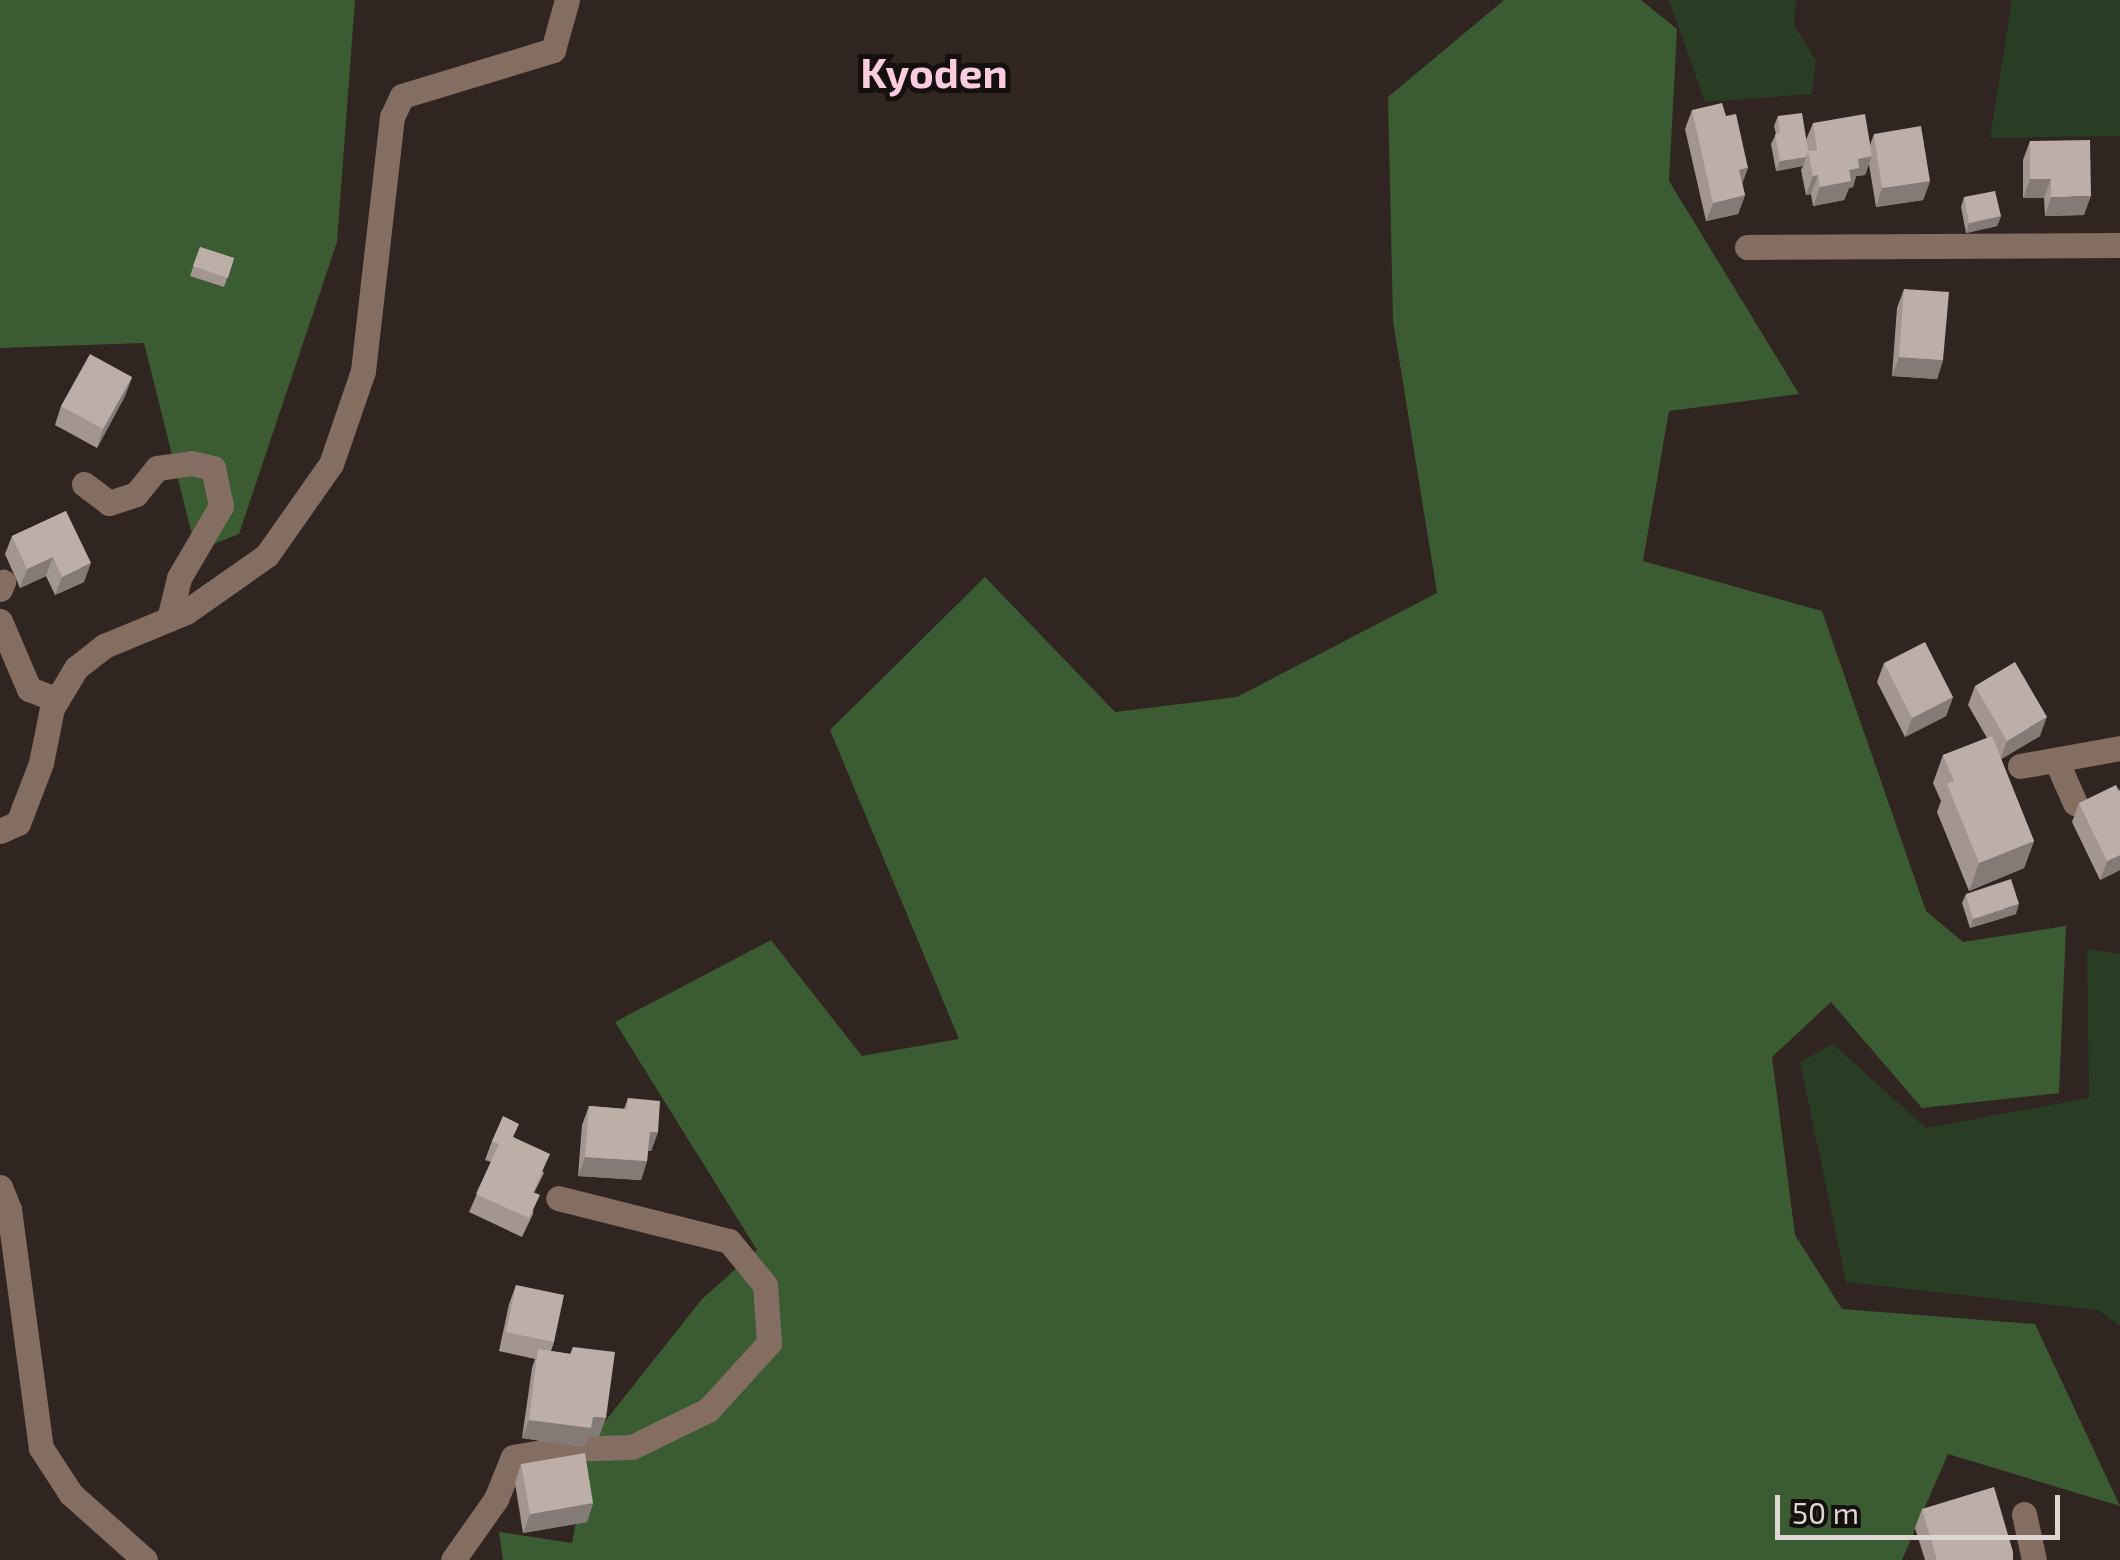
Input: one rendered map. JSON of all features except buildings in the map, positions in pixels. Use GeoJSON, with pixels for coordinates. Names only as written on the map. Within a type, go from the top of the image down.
{"type":"FeatureCollection","features":[{"type":"Feature","properties":{"kind":"street"},"geometry":{"type":"LineString","coordinates":[[0,831],[18,822],[41,763],[57,700],[76,668],[104,646],[186,612],[266,555],[331,464],[363,371],[392,117],[402,96],[552,50],[567,0]]}},
{"type":"Feature","properties":{"kind":"street"},"geometry":{"type":"LineString","coordinates":[[1747,248],[2120,245]]}},
{"type":"Feature","properties":{"kind":"street"},"geometry":{"type":"LineString","coordinates":[[84,484],[109,503],[136,494],[158,468],[191,463],[213,468],[221,506],[179,578],[168,620]]}},
{"type":"Feature","properties":{"kind":"street"},"geometry":{"type":"LineString","coordinates":[[0,621],[29,689],[57,700]]}},
{"type":"Feature","properties":{"kind":"street"},"geometry":{"type":"LineString","coordinates":[[2020,766],[2120,748]]}},
{"type":"Feature","properties":{"kind":"street"},"geometry":{"type":"LineString","coordinates":[[2056,760],[2076,802]]}},
{"type":"Feature","properties":{"kind":"street"},"geometry":{"type":"LineString","coordinates":[[0,1187],[9,1208],[42,1448],[71,1494],[145,1560]]}},
{"type":"Feature","properties":{"kind":"street"},"geometry":{"type":"LineString","coordinates":[[453,1560],[496,1499],[513,1457],[560,1450],[632,1447],[708,1410],[769,1343],[766,1286],[729,1241],[640,1215],[558,1198]]}},
{"type":"Feature","properties":{"kind":"street"},"geometry":{"type":"LineString","coordinates":[[2024,1514],[2034,1560]]}},
{"type":"Feature","properties":{"kind":"green space"},"geometry":{"type":"Polygon","coordinates":[[[0,0],[355,0],[337,242],[239,534],[196,551],[144,343],[0,348],[0,0]]]}},
{"type":"Feature","properties":{"kind":"green space"},"geometry":{"type":"Polygon","coordinates":[[[1504,0],[1641,0],[1677,29],[1669,181],[1799,394],[1669,411],[1643,561],[1822,611],[1926,911],[1963,942],[2066,926],[2059,1093],[1922,1108],[1831,1002],[1772,1057],[1795,1235],[1842,1309],[2035,1324],[2120,1506],[1948,1454],[1902,1560],[503,1560],[499,1532],[572,1543],[591,1439],[702,1299],[757,1250],[615,1022],[771,940],[862,1056],[959,1039],[830,730],[985,577],[1115,712],[1237,697],[1437,593],[1393,321],[1388,97],[1504,0]]]}},
{"type":"Feature","properties":{"kind":"green space"},"geometry":{"type":"Polygon","coordinates":[[[1669,0],[1796,0],[1794,25],[1816,60],[1812,94],[1705,102],[1669,0]]]}},
{"type":"Feature","properties":{"kind":"green space"},"geometry":{"type":"Polygon","coordinates":[[[2012,0],[2120,0],[2120,136],[1990,138],[2012,0]]]}},
{"type":"Feature","properties":{"kind":"green space"},"geometry":{"type":"Polygon","coordinates":[[[2087,949],[2120,954],[2120,1326],[2098,1310],[1846,1282],[1800,1062],[1833,1044],[1926,1128],[2089,1098],[2087,949]]]}},
{"type":"Feature","properties":{"kind":"district","name":"Kyoden"},"geometry":{"type":"Point","coordinates":[934,71]}}]}
